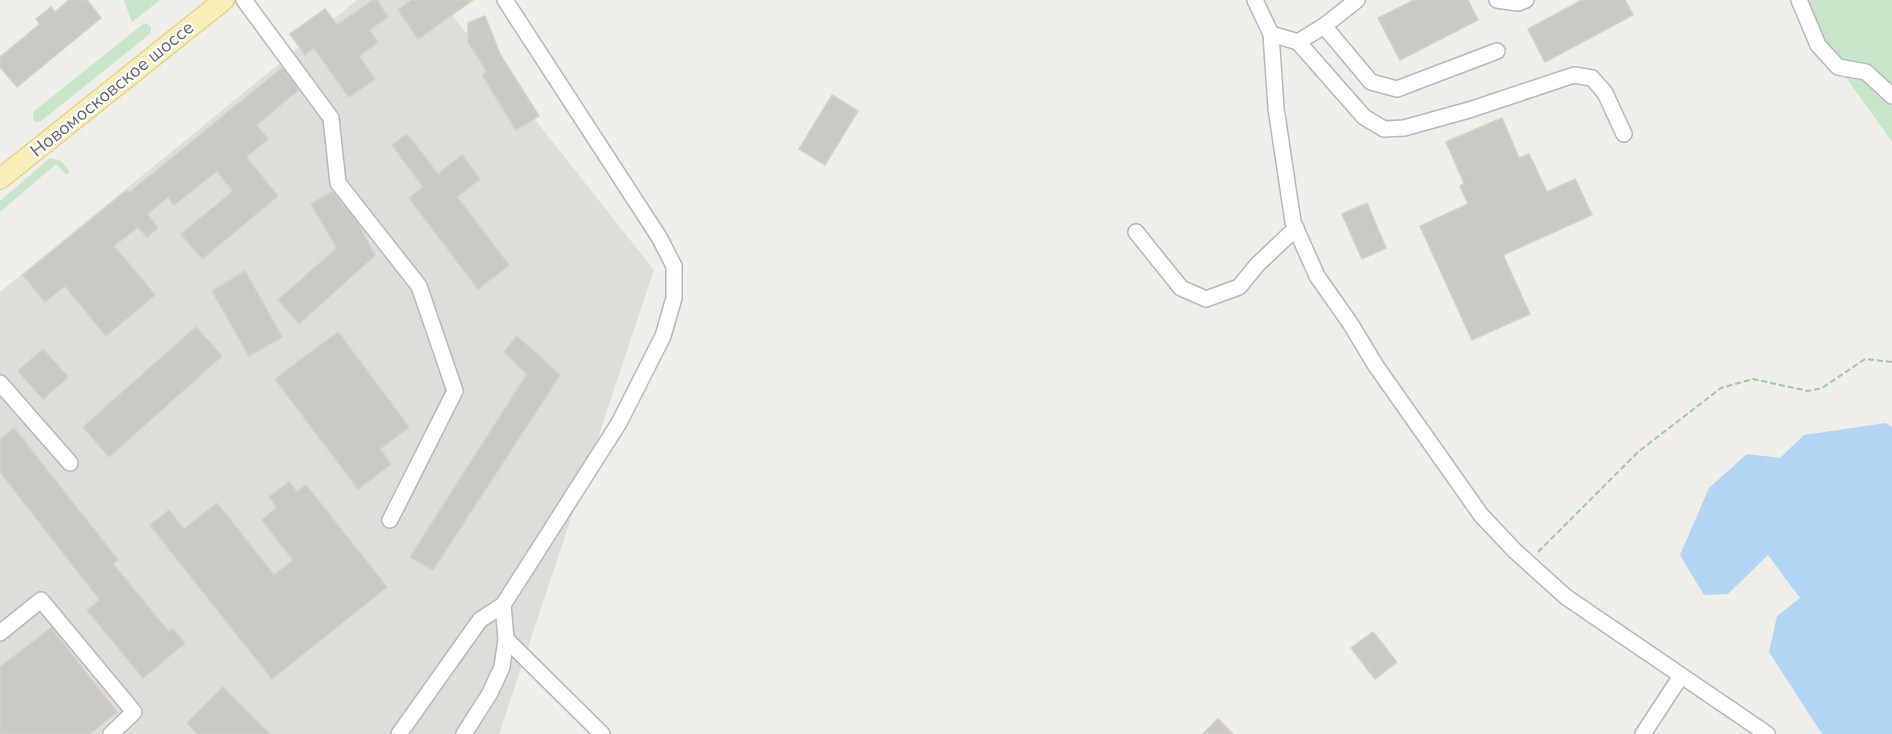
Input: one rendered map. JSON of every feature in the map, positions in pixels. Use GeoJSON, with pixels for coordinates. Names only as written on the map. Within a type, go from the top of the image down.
{"type":"FeatureCollection","features":[{"type":"Feature","properties":{"kind":"main road","name":"Новомосковское шоссе"},"geometry":{"type":"LineString","coordinates":[[0,179],[224,0]]}},
{"type":"Feature","properties":{"kind":"street"},"geometry":{"type":"LineString","coordinates":[[243,0],[331,118],[338,183],[419,286],[455,391],[390,520]]}},
{"type":"Feature","properties":{"kind":"street"},"geometry":{"type":"LineString","coordinates":[[399,734],[480,620],[503,605],[619,423],[663,336],[674,298],[674,266],[659,237],[505,0]]}},
{"type":"Feature","properties":{"kind":"street"},"geometry":{"type":"LineString","coordinates":[[1254,0],[1271,34],[1276,108],[1293,222],[1317,276],[1383,375],[1481,515],[1528,563],[1566,597],[1767,734]]}},
{"type":"Feature","properties":{"kind":"street"},"geometry":{"type":"LineString","coordinates":[[1298,42],[1324,26],[1357,0]]}},
{"type":"Feature","properties":{"kind":"street"},"geometry":{"type":"LineString","coordinates":[[1497,0],[1518,3],[1526,0]]}},
{"type":"Feature","properties":{"kind":"street"},"geometry":{"type":"LineString","coordinates":[[1799,0],[1818,45],[1838,67],[1866,72],[1892,96]]}},
{"type":"Feature","properties":{"kind":"street"},"geometry":{"type":"LineString","coordinates":[[1324,26],[1371,82],[1396,89],[1497,51]]}},
{"type":"Feature","properties":{"kind":"street"},"geometry":{"type":"LineString","coordinates":[[1271,34],[1298,42],[1364,117],[1384,129],[1404,128],[1469,110],[1574,75],[1592,78],[1599,85],[1624,134]]}},
{"type":"Feature","properties":{"kind":"street"},"geometry":{"type":"LineString","coordinates":[[1136,232],[1181,288],[1206,298],[1239,287],[1257,265],[1296,228]]}},
{"type":"Feature","properties":{"kind":"street"},"geometry":{"type":"LineString","coordinates":[[0,383],[70,463]]}},
{"type":"Feature","properties":{"kind":"street"},"geometry":{"type":"LineString","coordinates":[[0,633],[41,600],[134,712],[111,734]]}},
{"type":"Feature","properties":{"kind":"street"},"geometry":{"type":"LineString","coordinates":[[464,734],[490,693],[502,667],[506,639],[503,605]]}},
{"type":"Feature","properties":{"kind":"street"},"geometry":{"type":"LineString","coordinates":[[506,639],[602,734]]}},
{"type":"Feature","properties":{"kind":"street"},"geometry":{"type":"LineString","coordinates":[[1643,734],[1681,676]]}},
{"type":"Feature","properties":{"kind":"path"},"geometry":{"type":"LineString","coordinates":[[1528,563],[1638,452],[1721,388],[1753,379],[1808,391],[1822,388],[1865,359],[1892,362]]}},
{"type":"Feature","properties":{"kind":"shaded area"},"geometry":{"type":"Polygon","coordinates":[[[357,0],[440,0],[654,270],[499,734],[0,734],[0,292],[357,0]]]}},
{"type":"Feature","properties":{"kind":"green space"},"geometry":{"type":"Polygon","coordinates":[[[124,0],[160,0],[132,22],[124,0]]]}},
{"type":"Feature","properties":{"kind":"green space"},"geometry":{"type":"Polygon","coordinates":[[[1790,0],[1892,0],[1892,142],[1888,136],[1790,0]]]}},
{"type":"Feature","properties":{"kind":"green space"},"geometry":{"type":"Polygon","coordinates":[[[143,24],[151,27],[151,33],[41,121],[33,120],[33,112],[143,24]]]}},
{"type":"Feature","properties":{"kind":"green space"},"geometry":{"type":"Polygon","coordinates":[[[50,158],[61,161],[70,172],[66,175],[56,164],[0,212],[0,201],[50,158]]]}},
{"type":"Feature","properties":{"kind":"water"},"geometry":{"type":"Polygon","coordinates":[[[1886,423],[1892,427],[1892,734],[1822,734],[1769,652],[1777,616],[1800,598],[1768,555],[1728,594],[1704,595],[1680,555],[1709,488],[1747,454],[1780,458],[1804,435],[1886,423]]]}},
{"type":"Feature","properties":{"kind":"building"},"geometry":{"type":"Polygon","coordinates":[[[69,0],[87,0],[101,18],[17,87],[0,67],[0,57],[40,24],[36,19],[51,7],[55,12],[69,0]]]}},
{"type":"Feature","properties":{"kind":"building"},"geometry":{"type":"Polygon","coordinates":[[[373,0],[377,0],[388,17],[369,30],[378,42],[359,56],[375,79],[349,97],[314,48],[305,55],[290,34],[325,9],[337,25],[373,0]]]}},
{"type":"Feature","properties":{"kind":"building"},"geometry":{"type":"Polygon","coordinates":[[[412,0],[473,0],[418,39],[398,10],[412,0]]]}},
{"type":"Feature","properties":{"kind":"building"},"geometry":{"type":"Polygon","coordinates":[[[1414,0],[1468,0],[1478,20],[1400,60],[1378,18],[1414,0]]]}},
{"type":"Feature","properties":{"kind":"building"},"geometry":{"type":"Polygon","coordinates":[[[1582,0],[1625,0],[1633,15],[1545,62],[1528,29],[1582,0]]]}},
{"type":"Feature","properties":{"kind":"building"},"geometry":{"type":"Polygon","coordinates":[[[485,16],[500,54],[539,116],[516,130],[482,75],[487,72],[468,42],[468,23],[485,16]]]}},
{"type":"Feature","properties":{"kind":"building"},"geometry":{"type":"Polygon","coordinates":[[[282,68],[299,90],[256,125],[268,139],[246,157],[278,196],[202,259],[181,234],[233,191],[217,171],[174,205],[168,197],[147,214],[158,228],[147,237],[138,227],[114,246],[155,295],[106,336],[65,286],[45,302],[23,275],[127,190],[129,193],[282,68]]]}},
{"type":"Feature","properties":{"kind":"building"},"geometry":{"type":"Polygon","coordinates":[[[832,95],[858,111],[825,165],[799,149],[832,95]]]}},
{"type":"Feature","properties":{"kind":"building"},"geometry":{"type":"Polygon","coordinates":[[[1502,118],[1519,158],[1529,154],[1547,192],[1575,179],[1592,215],[1503,255],[1530,314],[1472,340],[1420,226],[1468,204],[1460,186],[1464,183],[1446,142],[1502,118]]]}},
{"type":"Feature","properties":{"kind":"building"},"geometry":{"type":"Polygon","coordinates":[[[407,134],[438,174],[462,155],[480,179],[457,197],[509,265],[478,289],[409,198],[423,187],[392,145],[407,134]]]}},
{"type":"Feature","properties":{"kind":"building"},"geometry":{"type":"Polygon","coordinates":[[[332,192],[356,221],[375,255],[299,324],[278,300],[337,248],[311,204],[332,192]]]}},
{"type":"Feature","properties":{"kind":"building"},"geometry":{"type":"Polygon","coordinates":[[[1367,203],[1386,248],[1362,259],[1342,214],[1367,203]]]}},
{"type":"Feature","properties":{"kind":"building"},"geometry":{"type":"Polygon","coordinates":[[[245,271],[282,337],[249,356],[212,291],[245,271]]]}},
{"type":"Feature","properties":{"kind":"building"},"geometry":{"type":"Polygon","coordinates":[[[196,327],[222,356],[109,457],[83,427],[196,327]]]}},
{"type":"Feature","properties":{"kind":"building"},"geometry":{"type":"Polygon","coordinates":[[[338,332],[409,427],[380,449],[391,464],[358,489],[275,379],[338,332]]]}},
{"type":"Feature","properties":{"kind":"building"},"geometry":{"type":"Polygon","coordinates":[[[517,336],[560,375],[433,570],[410,557],[527,374],[504,352],[517,336]]]}},
{"type":"Feature","properties":{"kind":"building"},"geometry":{"type":"Polygon","coordinates":[[[43,349],[68,377],[43,399],[18,371],[43,349]]]}},
{"type":"Feature","properties":{"kind":"building"},"geometry":{"type":"Polygon","coordinates":[[[14,428],[118,560],[113,564],[169,632],[173,629],[185,643],[143,678],[87,610],[100,600],[0,472],[0,439],[14,428]]]}},
{"type":"Feature","properties":{"kind":"building"},"geometry":{"type":"Polygon","coordinates":[[[289,482],[297,492],[306,485],[387,587],[272,679],[150,525],[169,510],[184,529],[217,503],[274,575],[293,560],[262,520],[277,507],[269,497],[289,482]]]}},
{"type":"Feature","properties":{"kind":"building"},"geometry":{"type":"Polygon","coordinates":[[[51,628],[117,712],[89,734],[0,734],[0,667],[51,628]]]}},
{"type":"Feature","properties":{"kind":"building"},"geometry":{"type":"Polygon","coordinates":[[[1373,632],[1397,662],[1375,679],[1351,648],[1373,632]]]}},
{"type":"Feature","properties":{"kind":"building"},"geometry":{"type":"Polygon","coordinates":[[[223,687],[270,734],[198,734],[187,723],[223,687]]]}},
{"type":"Feature","properties":{"kind":"building"},"geometry":{"type":"Polygon","coordinates":[[[1218,719],[1233,734],[1203,734],[1218,719]]]}}]}
